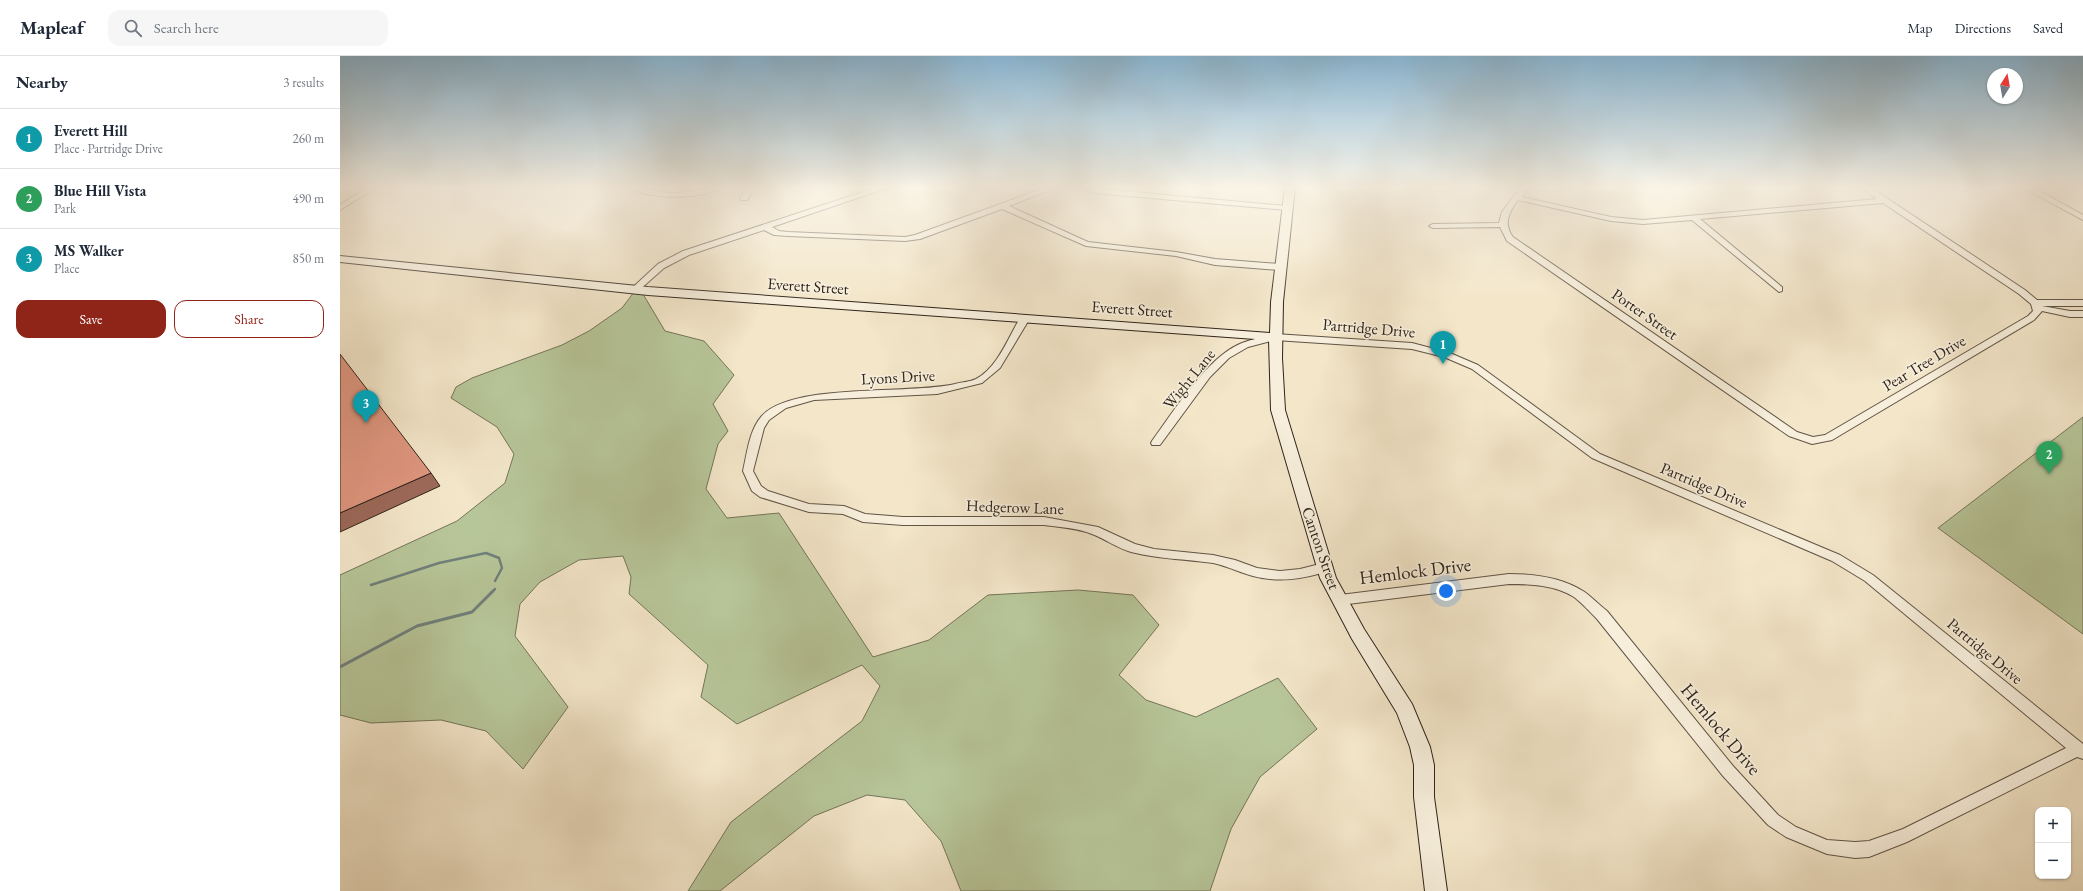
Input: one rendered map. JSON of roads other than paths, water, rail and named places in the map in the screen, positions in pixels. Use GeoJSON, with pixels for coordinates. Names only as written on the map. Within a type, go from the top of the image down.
{"type":"FeatureCollection","features":[{"type":"Feature","properties":{"kind":"street"},"geometry":{"type":"LineString","coordinates":[[634,290],[661,266],[677,256],[768,226]]}},
{"type":"Feature","properties":{"kind":"street"},"geometry":{"type":"LineString","coordinates":[[765,227],[777,233],[788,234],[905,239],[917,237],[947,226]]}},
{"type":"Feature","properties":{"kind":"street"},"geometry":{"type":"LineString","coordinates":[[1046,226],[1086,244],[1176,254],[1215,262],[1280,267]]}},
{"type":"Feature","properties":{"kind":"street","name":"Canton Street"},"geometry":{"type":"LineString","coordinates":[[1286,226],[1280,267],[1275,336],[1278,410],[1324,568],[1358,634],[1405,710],[1420,747],[1424,765],[1424,797],[1436,891]]}},
{"type":"Feature","properties":{"kind":"street","name":"Porter Street"},"geometry":{"type":"LineString","coordinates":[[1502,226],[1504,232],[1514,242],[1732,393],[1794,434],[1817,441]]}},
{"type":"Feature","properties":{"kind":"street"},"geometry":{"type":"LineString","coordinates":[[1704,226],[1779,289]]}},
{"type":"Feature","properties":{"kind":"street"},"geometry":{"type":"LineString","coordinates":[[1924,226],[2022,292],[2036,305],[2070,314],[2083,314]]}},
{"type":"Feature","properties":{"kind":"street","name":"Everett Street"},"geometry":{"type":"LineString","coordinates":[[340,259],[634,290],[1275,336]]}},
{"type":"Feature","properties":{"kind":"street"},"geometry":{"type":"LineString","coordinates":[[2036,305],[2083,303]]}},
{"type":"Feature","properties":{"kind":"street","name":"Pear Tree Drive"},"geometry":{"type":"LineString","coordinates":[[1817,441],[1828,438],[2030,318],[2037,312],[2036,305]]}},
{"type":"Feature","properties":{"kind":"street","name":"Lyons Drive"},"geometry":{"type":"LineString","coordinates":[[756,436],[762,422],[770,414],[786,404],[800,400],[820,396],[937,391],[979,380],[997,366],[1025,318]]}},
{"type":"Feature","properties":{"kind":"street","name":"Wight Lane"},"geometry":{"type":"LineString","coordinates":[[1156,444],[1202,381],[1218,363],[1235,350],[1245,345],[1275,336]]}},
{"type":"Feature","properties":{"kind":"street","name":"Partridge Drive"},"geometry":{"type":"LineString","coordinates":[[1275,336],[1412,346],[1447,355],[1476,367],[1596,456],[1836,558],[1869,578],[2080,751]]}},
{"type":"Feature","properties":{"kind":"street","name":"Hedgerow Lane"},"geometry":{"type":"LineString","coordinates":[[756,436],[748,471],[756,488],[764,494],[809,508],[844,510],[862,518],[903,521],[1038,521],[1066,524],[1094,530],[1132,548],[1154,553],[1213,559],[1235,564],[1255,572],[1280,576],[1300,574],[1324,568]]}},
{"type":"Feature","properties":{"kind":"street","name":"Hemlock Drive"},"geometry":{"type":"LineString","coordinates":[[1340,600],[1509,579],[1541,581],[1578,594],[1602,615],[1728,771],[1773,820],[1791,832],[1827,848],[1855,850],[1869,849],[1907,835],[2080,751]]}},
{"type":"Feature","properties":{"kind":"waterway"},"geometry":{"type":"LineString","coordinates":[[371,585],[439,563],[486,553],[499,558],[502,568],[495,581]]}},
{"type":"Feature","properties":{"kind":"waterway"},"geometry":{"type":"LineString","coordinates":[[340,667],[417,626],[472,612],[495,589]]}},
{"type":"Feature","properties":{"kind":"place","name":"Everett Hill"},"geometry":{"type":"Point","coordinates":[1443,364]}},
{"type":"Feature","properties":{"kind":"place","name":"MS Walker"},"geometry":{"type":"Point","coordinates":[366,423]}},
{"type":"Feature","properties":{"kind":"place","name":"Blue Hill Vista"},"geometry":{"type":"Point","coordinates":[2049,474]}}]}
